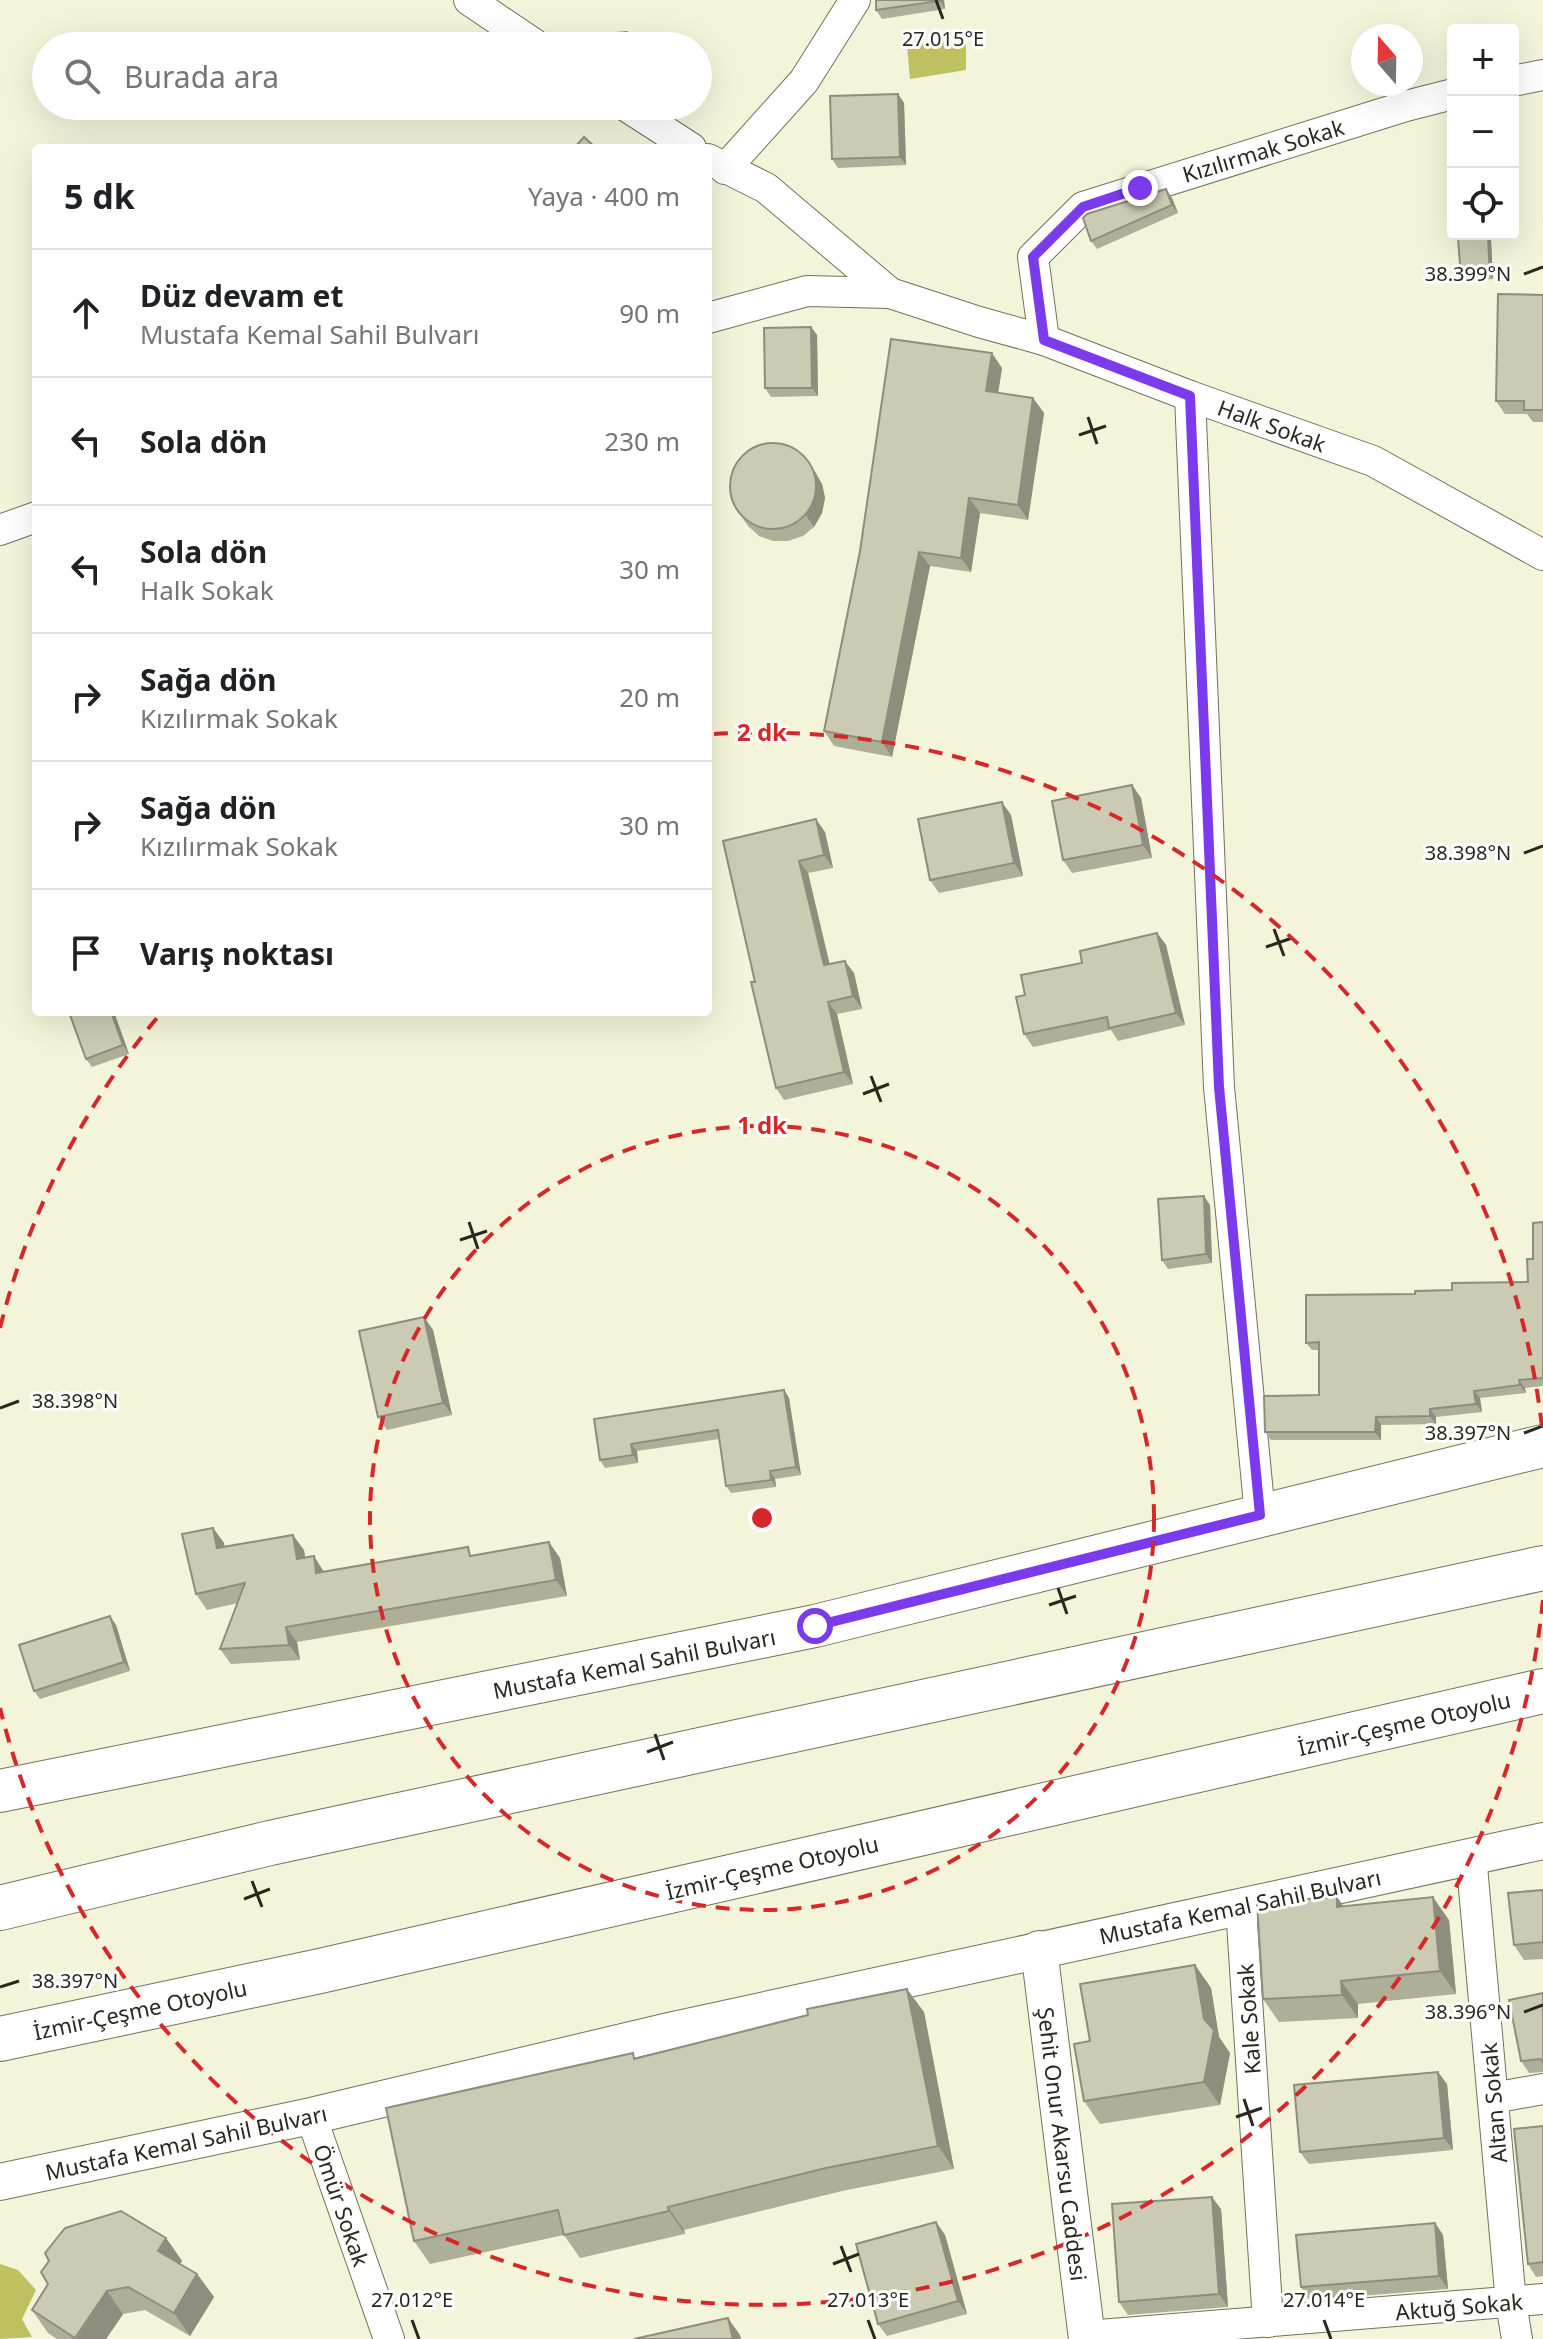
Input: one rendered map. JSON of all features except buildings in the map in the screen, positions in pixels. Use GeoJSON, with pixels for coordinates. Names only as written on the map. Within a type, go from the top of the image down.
{"type":"FeatureCollection","features":[{"type":"Feature","properties":{"kind":"highway"},"geometry":{"type":"LineString","coordinates":[[0,1908],[285,1839],[1543,1568]]}},
{"type":"Feature","properties":{"kind":"highway","name":"İzmir-Çeşme Otoyolu"},"geometry":{"type":"LineString","coordinates":[[0,2039],[320,1971],[1543,1691]]}},
{"type":"Feature","properties":{"kind":"main road","name":"Mustafa Kemal Sahil Bulvarı"},"geometry":{"type":"LineString","coordinates":[[0,1791],[815,1626],[1543,1446]]}},
{"type":"Feature","properties":{"kind":"street"},"geometry":{"type":"LineString","coordinates":[[469,0],[516,32]]}},
{"type":"Feature","properties":{"kind":"street"},"geometry":{"type":"LineString","coordinates":[[855,0],[804,81],[716,164],[766,188],[890,293]]}},
{"type":"Feature","properties":{"kind":"street"},"geometry":{"type":"LineString","coordinates":[[1519,80],[1543,75]]}},
{"type":"Feature","properties":{"kind":"street","name":"Kızılırmak Sokak"},"geometry":{"type":"LineString","coordinates":[[1044,340],[1033,257],[1083,207],[1447,96]]}},
{"type":"Feature","properties":{"kind":"street"},"geometry":{"type":"LineString","coordinates":[[648,120],[685,144]]}},
{"type":"Feature","properties":{"kind":"street","name":"Halk Sokak"},"geometry":{"type":"LineString","coordinates":[[712,317],[807,291],[890,293],[1044,340],[1373,461],[1543,555]]}},
{"type":"Feature","properties":{"kind":"street"},"geometry":{"type":"LineString","coordinates":[[1190,396],[1219,1087],[1260,1515]]}},
{"type":"Feature","properties":{"kind":"street"},"geometry":{"type":"LineString","coordinates":[[0,530],[32,518]]}},
{"type":"Feature","properties":{"kind":"street","name":"Mustafa Kemal Sahil Bulvarı"},"geometry":{"type":"LineString","coordinates":[[0,2182],[311,2116],[669,2031],[1039,1949],[1543,1841]]}},
{"type":"Feature","properties":{"kind":"street","name":"Altan Sokak"},"geometry":{"type":"LineString","coordinates":[[1471,1855],[1511,2303],[1517,2339]]}},
{"type":"Feature","properties":{"kind":"street","name":"Kale Sokak"},"geometry":{"type":"LineString","coordinates":[[1241,1907],[1268,2322]]}},
{"type":"Feature","properties":{"kind":"street","name":"Şehit Onur Akarsu Caddesi"},"geometry":{"type":"LineString","coordinates":[[1039,1949],[1087,2338]]}},
{"type":"Feature","properties":{"kind":"street"},"geometry":{"type":"LineString","coordinates":[[1493,2098],[1543,2089]]}},
{"type":"Feature","properties":{"kind":"street","name":"Ömür Sokak"},"geometry":{"type":"LineString","coordinates":[[311,2116],[389,2339]]}},
{"type":"Feature","properties":{"kind":"street","name":"Aktuğ Sokak"},"geometry":{"type":"LineString","coordinates":[[1087,2338],[1543,2299]]}},
{"type":"Feature","properties":{"kind":"shaded area"},"geometry":{"type":"Polygon","coordinates":[[[966,40],[966,70],[910,79],[907,45],[966,40]]]}},
{"type":"Feature","properties":{"kind":"shaded area"},"geometry":{"type":"Polygon","coordinates":[[[0,2264],[18,2270],[36,2290],[22,2319],[32,2337],[0,2339],[0,2264]]]}},
{"type":"Feature","properties":{"kind":"route"},"geometry":{"type":"LineString","coordinates":[[815,1626],[1260,1515],[1219,1087],[1190,396],[1044,340],[1033,257],[1083,207],[1140,188]]}}]}
